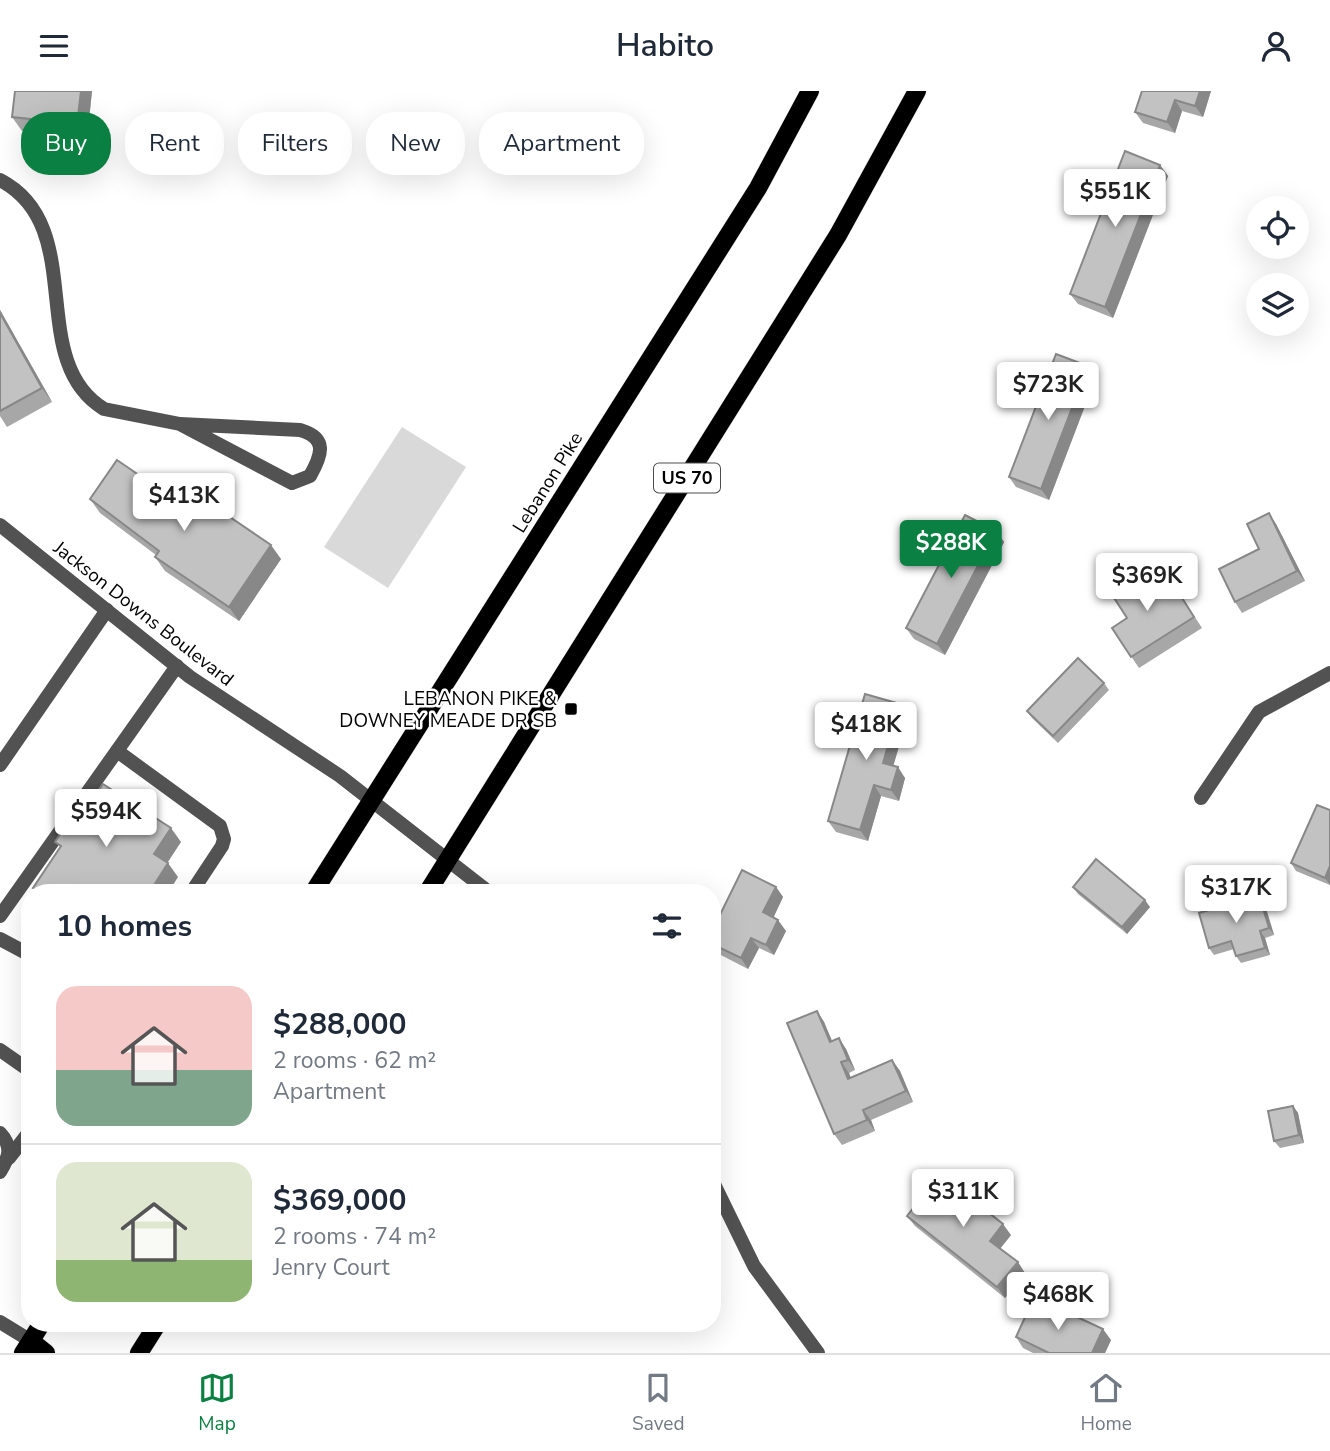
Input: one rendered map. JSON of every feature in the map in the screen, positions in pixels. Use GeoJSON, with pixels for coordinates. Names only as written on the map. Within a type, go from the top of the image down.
{"type":"FeatureCollection","features":[{"type":"Feature","properties":{"kind":"main road","name":"Lebanon Pike"},"geometry":{"type":"LineString","coordinates":[[319,884],[758,188],[810,91]]}},
{"type":"Feature","properties":{"kind":"main road","name":"US 70"},"geometry":{"type":"LineString","coordinates":[[433,884],[838,236],[917,91]]}},
{"type":"Feature","properties":{"kind":"main road"},"geometry":{"type":"LineString","coordinates":[[36,1332],[27,1347],[46,1353]]}},
{"type":"Feature","properties":{"kind":"main road"},"geometry":{"type":"LineString","coordinates":[[139,1353],[152,1332]]}},
{"type":"Feature","properties":{"kind":"street"},"geometry":{"type":"LineString","coordinates":[[0,180],[31,203],[45,228],[66,358],[85,393],[104,409],[180,423],[312,433],[319,443],[320,453],[310,476],[292,484],[180,423]]}},
{"type":"Feature","properties":{"kind":"street","name":"Jackson Downs Boulevard"},"geometry":{"type":"LineString","coordinates":[[0,525],[177,666],[371,800],[478,884]]}},
{"type":"Feature","properties":{"kind":"street"},"geometry":{"type":"LineString","coordinates":[[0,765],[107,611]]}},
{"type":"Feature","properties":{"kind":"street"},"geometry":{"type":"LineString","coordinates":[[23,884],[177,666]]}},
{"type":"Feature","properties":{"kind":"street"},"geometry":{"type":"LineString","coordinates":[[1201,798],[1259,712],[1330,673]]}},
{"type":"Feature","properties":{"kind":"street"},"geometry":{"type":"LineString","coordinates":[[117,751],[220,826],[224,839],[222,846],[197,884]]}},
{"type":"Feature","properties":{"kind":"street"},"geometry":{"type":"LineString","coordinates":[[0,916],[21,886]]}},
{"type":"Feature","properties":{"kind":"street"},"geometry":{"type":"LineString","coordinates":[[0,939],[21,950]]}},
{"type":"Feature","properties":{"kind":"street"},"geometry":{"type":"LineString","coordinates":[[0,1050],[21,1065]]}},
{"type":"Feature","properties":{"kind":"street"},"geometry":{"type":"LineString","coordinates":[[0,1133],[9,1147],[9,1157]]}},
{"type":"Feature","properties":{"kind":"street"},"geometry":{"type":"LineString","coordinates":[[0,1172],[21,1142]]}},
{"type":"Feature","properties":{"kind":"street"},"geometry":{"type":"LineString","coordinates":[[721,1198],[754,1266],[818,1353]]}},
{"type":"Feature","properties":{"kind":"street"},"geometry":{"type":"LineString","coordinates":[[0,1322],[27,1347]]}},
{"type":"Feature","properties":{"kind":"shaded area"},"geometry":{"type":"Polygon","coordinates":[[[402,427],[466,467],[388,588],[324,547],[402,427]]]}},
{"type":"Feature","properties":{"kind":"building"},"geometry":{"type":"Polygon","coordinates":[[[15,91],[81,91],[78,112],[21,112],[21,118],[12,117],[15,91]]]}},
{"type":"Feature","properties":{"kind":"building"},"geometry":{"type":"Polygon","coordinates":[[[1142,91],[1200,91],[1195,106],[1175,100],[1167,122],[1135,112],[1142,91]]]}},
{"type":"Feature","properties":{"kind":"building"},"geometry":{"type":"Polygon","coordinates":[[[1125,151],[1160,165],[1105,307],[1070,294],[1125,151]]]}},
{"type":"Feature","properties":{"kind":"building"},"geometry":{"type":"Polygon","coordinates":[[[0,313],[42,388],[0,411],[0,313]]]}},
{"type":"Feature","properties":{"kind":"building"},"geometry":{"type":"Polygon","coordinates":[[[1056,354],[1088,366],[1041,489],[1009,477],[1056,354]]]}},
{"type":"Feature","properties":{"kind":"building"},"geometry":{"type":"Polygon","coordinates":[[[117,460],[187,508],[196,494],[271,545],[229,607],[155,557],[159,551],[90,499],[117,460]]]}},
{"type":"Feature","properties":{"kind":"building"},"geometry":{"type":"Polygon","coordinates":[[[1269,513],[1297,571],[1235,602],[1219,569],[1259,549],[1247,524],[1269,513]]]}},
{"type":"Feature","properties":{"kind":"building"},"geometry":{"type":"Polygon","coordinates":[[[965,515],[996,531],[937,644],[906,628],[965,515]]]}},
{"type":"Feature","properties":{"kind":"building"},"geometry":{"type":"Polygon","coordinates":[[[1136,572],[1151,595],[1172,582],[1194,617],[1131,657],[1112,628],[1127,618],[1109,590],[1136,572]]]}},
{"type":"Feature","properties":{"kind":"building"},"geometry":{"type":"Polygon","coordinates":[[[1078,658],[1104,683],[1053,736],[1027,711],[1078,658]]]}},
{"type":"Feature","properties":{"kind":"building"},"geometry":{"type":"Polygon","coordinates":[[[865,694],[900,704],[883,763],[898,767],[891,790],[874,785],[860,830],[828,821],[865,694]]]}},
{"type":"Feature","properties":{"kind":"building"},"geometry":{"type":"Polygon","coordinates":[[[103,784],[171,828],[154,854],[168,863],[155,884],[36,884],[61,846],[55,842],[83,798],[90,803],[103,784]]]}},
{"type":"Feature","properties":{"kind":"building"},"geometry":{"type":"Polygon","coordinates":[[[1317,805],[1330,810],[1330,866],[1325,878],[1291,863],[1317,805]]]}},
{"type":"Feature","properties":{"kind":"building"},"geometry":{"type":"Polygon","coordinates":[[[1096,859],[1145,900],[1122,927],[1073,887],[1096,859]]]}},
{"type":"Feature","properties":{"kind":"building"},"geometry":{"type":"Polygon","coordinates":[[[742,870],[776,887],[763,912],[778,920],[766,945],[751,938],[741,958],[721,948],[721,913],[742,870]]]}},
{"type":"Feature","properties":{"kind":"building"},"geometry":{"type":"Polygon","coordinates":[[[1259,895],[1269,928],[1260,931],[1265,948],[1236,956],[1231,941],[1209,948],[1199,913],[1259,895]]]}},
{"type":"Feature","properties":{"kind":"building"},"geometry":{"type":"Polygon","coordinates":[[[817,1011],[830,1042],[839,1038],[848,1060],[841,1062],[848,1079],[892,1060],[906,1091],[863,1110],[867,1120],[834,1134],[787,1023],[817,1011]]]}},
{"type":"Feature","properties":{"kind":"building"},"geometry":{"type":"Polygon","coordinates":[[[1293,1106],[1299,1135],[1274,1141],[1268,1111],[1293,1106]]]}},
{"type":"Feature","properties":{"kind":"building"},"geometry":{"type":"Polygon","coordinates":[[[940,1174],[1003,1224],[990,1241],[1018,1262],[997,1287],[907,1216],[940,1174]]]}},
{"type":"Feature","properties":{"kind":"building"},"geometry":{"type":"Polygon","coordinates":[[[1031,1304],[1055,1314],[1058,1308],[1103,1329],[1092,1353],[1049,1353],[1016,1337],[1031,1304]]]}},
{"type":"Feature","properties":{"kind":"place","name":"LEBANON PIKE & DOWNEY MEADE DR SB"},"geometry":{"type":"Point","coordinates":[571,709]}}]}
